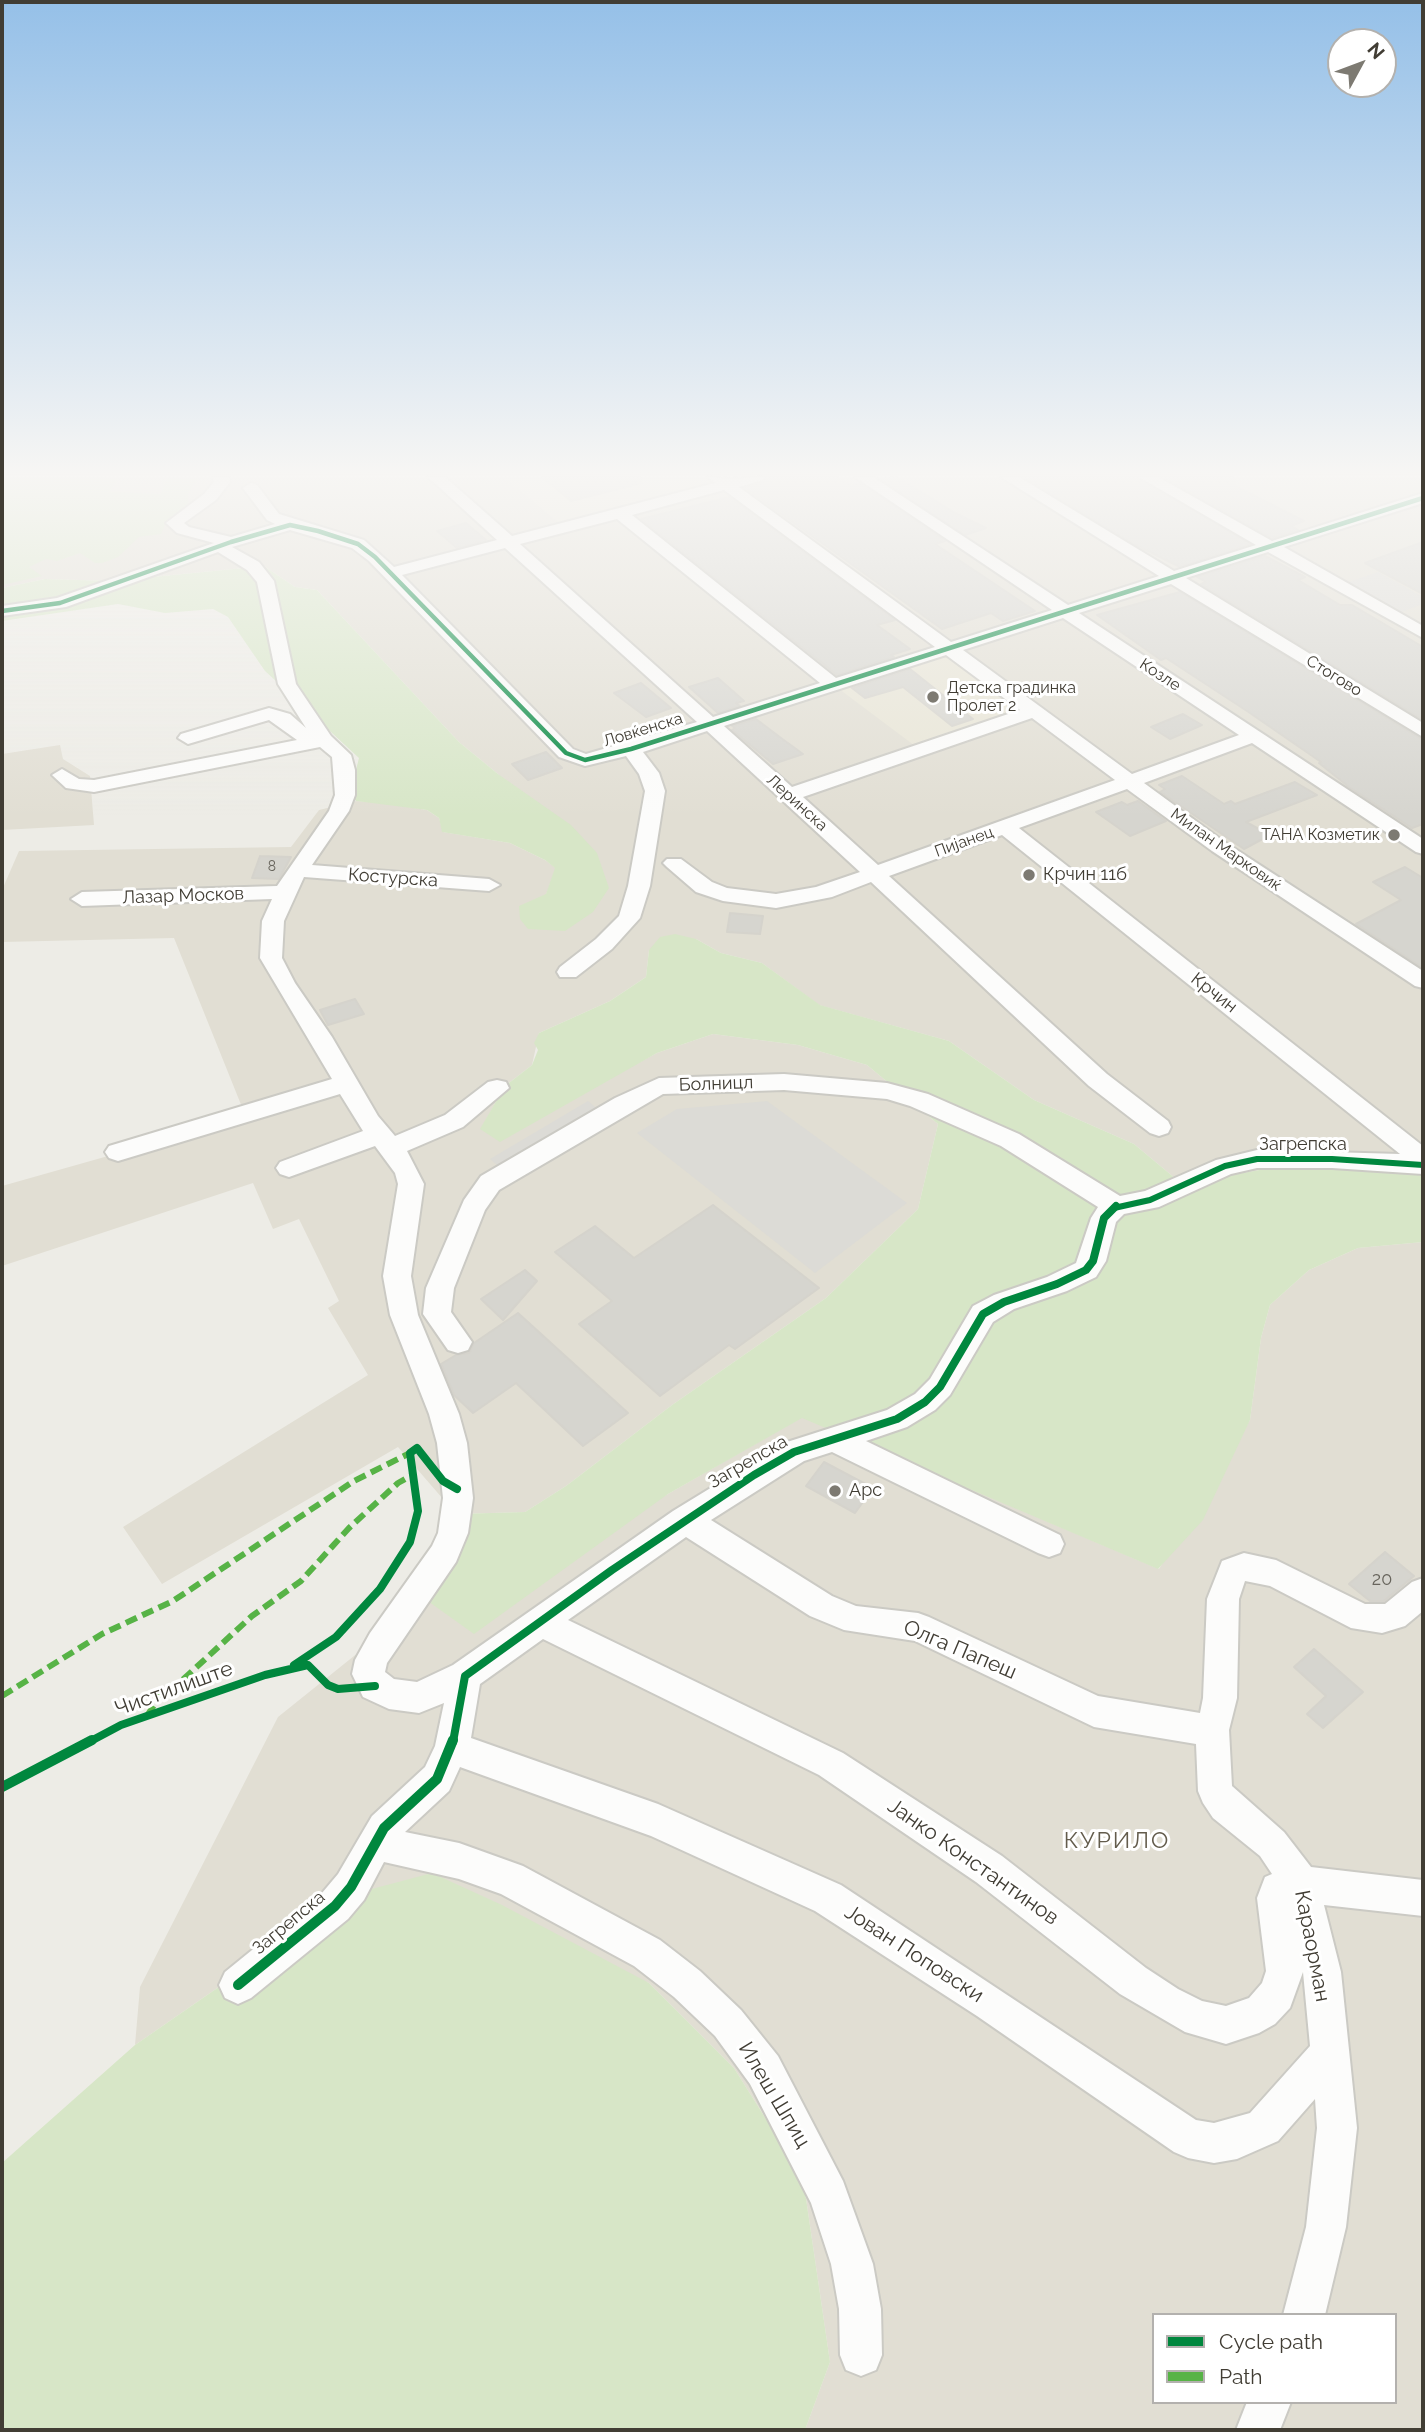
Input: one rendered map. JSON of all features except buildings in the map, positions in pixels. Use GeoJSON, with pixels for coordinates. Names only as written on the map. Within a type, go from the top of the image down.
{"type":"FeatureCollection","features":[{"type":"Feature","properties":{"kind":"street"},"geometry":{"type":"LineString","coordinates":[[2,611],[60,603],[96,590]]}},
{"type":"Feature","properties":{"kind":"street"},"geometry":{"type":"LineString","coordinates":[[267,590],[287,684],[318,742]]}},
{"type":"Feature","properties":{"kind":"street","name":"Ловќенска"},"geometry":{"type":"LineString","coordinates":[[409,590],[566,753],[585,760],[631,749],[831,683],[1065,611]]}},
{"type":"Feature","properties":{"kind":"street","name":"Леринска"},"geometry":{"type":"LineString","coordinates":[[560,590],[789,795],[1098,1080],[1159,1127]]}},
{"type":"Feature","properties":{"kind":"street"},"geometry":{"type":"LineString","coordinates":[[716,590],[831,683]]}},
{"type":"Feature","properties":{"kind":"street","name":"Милан Марковиќ"},"geometry":{"type":"LineString","coordinates":[[869,590],[1288,894],[1423,981]]}},
{"type":"Feature","properties":{"kind":"street","name":"Козле"},"geometry":{"type":"LineString","coordinates":[[1034,590],[1423,848]]}},
{"type":"Feature","properties":{"kind":"street"},"geometry":{"type":"LineString","coordinates":[[1065,611],[1128,590]]}},
{"type":"Feature","properties":{"kind":"street","name":"Стогово"},"geometry":{"type":"LineString","coordinates":[[1196,590],[1423,731]]}},
{"type":"Feature","properties":{"kind":"street"},"geometry":{"type":"LineString","coordinates":[[1347,590],[1423,633]]}},
{"type":"Feature","properties":{"kind":"street"},"geometry":{"type":"LineString","coordinates":[[789,795],[1035,711]]}},
{"type":"Feature","properties":{"kind":"street"},"geometry":{"type":"LineString","coordinates":[[188,738],[270,714],[283,718],[341,755],[345,770],[345,795],[339,811],[284,892],[274,921],[271,958],[284,985],[320,1037],[345,1084],[407,1172],[411,1184],[397,1276],[404,1315],[444,1414],[452,1443],[458,1498],[453,1532],[433,1573],[381,1643],[371,1660],[368,1674],[375,1686],[389,1694],[419,1698],[465,1676]]}},
{"type":"Feature","properties":{"kind":"street","name":"Пијанец"},"geometry":{"type":"LineString","coordinates":[[674,863],[704,887],[741,897],[776,901],[824,892],[1254,736]]}},
{"type":"Feature","properties":{"kind":"street"},"geometry":{"type":"LineString","coordinates":[[62,775],[74,784],[94,786],[318,742]]}},
{"type":"Feature","properties":{"kind":"street","name":"Ловќенска"},"geometry":{"type":"LineString","coordinates":[[568,972],[604,944],[629,918],[639,886],[655,791],[649,773],[631,749]]}},
{"type":"Feature","properties":{"kind":"street","name":"Крчин"},"geometry":{"type":"LineString","coordinates":[[1005,827],[1423,1159]]}},
{"type":"Feature","properties":{"kind":"street","name":"Костурска"},"geometry":{"type":"LineString","coordinates":[[298,870],[489,884]]}},
{"type":"Feature","properties":{"kind":"street","name":"Лазар Москов"},"geometry":{"type":"LineString","coordinates":[[82,899],[284,892]]}},
{"type":"Feature","properties":{"kind":"street","name":"Болницл"},"geometry":{"type":"LineString","coordinates":[[458,1342],[438,1314],[440,1288],[473,1207],[490,1183],[659,1086],[784,1082],[887,1091],[919,1100],[989,1129],[1116,1206]]}},
{"type":"Feature","properties":{"kind":"street"},"geometry":{"type":"LineString","coordinates":[[118,1152],[345,1084]]}},
{"type":"Feature","properties":{"kind":"street"},"geometry":{"type":"LineString","coordinates":[[289,1168],[454,1121],[497,1088]]}},
{"type":"Feature","properties":{"kind":"street","name":"Загрепска"},"geometry":{"type":"LineString","coordinates":[[238,1985],[335,1906],[351,1887],[384,1828],[437,1779],[452,1748],[465,1676],[684,1520],[794,1452],[897,1419],[925,1402],[940,1387],[983,1314],[1004,1302],[1076,1277],[1093,1261],[1104,1218],[1116,1206],[1150,1200],[1225,1166],[1256,1159],[1332,1158],[1423,1165]]}},
{"type":"Feature","properties":{"kind":"street"},"geometry":{"type":"LineString","coordinates":[[832,1438],[1049,1544]]}},
{"type":"Feature","properties":{"kind":"street","name":"Олга Папеш"},"geometry":{"type":"LineString","coordinates":[[684,1520],[821,1606],[855,1620],[896,1622],[918,1627],[1094,1710],[1157,1724],[1212,1730]]}},
{"type":"Feature","properties":{"kind":"street","name":"Караорман"},"geometry":{"type":"LineString","coordinates":[[1304,2313],[1326,2227],[1337,2128],[1322,1972],[1301,1884],[1272,1844],[1225,1806],[1215,1791],[1212,1730],[1220,1698],[1223,1599],[1233,1571],[1244,1567],[1276,1574],[1362,1618],[1382,1619],[1394,1616],[1423,1592]]}},
{"type":"Feature","properties":{"kind":"street","name":"Јанко Константинов"},"geometry":{"type":"LineString","coordinates":[[541,1622],[831,1764],[989,1869],[1133,1981],[1198,2019],[1226,2025],[1246,2020],[1262,2011],[1277,1996],[1285,1971],[1275,1898],[1278,1890],[1301,1884]]}},
{"type":"Feature","properties":{"kind":"street","name":"Јован Поповски"},"geometry":{"type":"LineString","coordinates":[[452,1748],[658,1821],[828,1898],[990,2003],[1188,2138],[1214,2143],[1237,2139],[1264,2127],[1329,2053]]}},
{"type":"Feature","properties":{"kind":"street","name":"Илеш Шпиц"},"geometry":{"type":"LineString","coordinates":[[375,1843],[458,1861],[510,1879],[647,1952],[687,1984],[728,2023],[764,2070],[829,2195],[852,2264],[860,2309],[861,2355]]}},
{"type":"Feature","properties":{"kind":"street"},"geometry":{"type":"LineString","coordinates":[[1301,1884],[1423,1898]]}},
{"type":"Feature","properties":{"kind":"street"},"geometry":{"type":"LineString","coordinates":[[1258,2430],[1268,2404]]}},
{"type":"Feature","properties":{"kind":"shaded area"},"geometry":{"type":"Polygon","coordinates":[[[317,590],[1423,590],[1423,1169],[1348,1165],[1271,1168],[1208,1179],[1176,1179],[1134,1144],[1034,1100],[949,1041],[819,1005],[762,963],[721,953],[696,939],[649,950],[646,977],[610,1001],[539,1033],[532,1065],[505,1086],[481,1129],[606,1080],[657,1053],[713,1034],[798,1045],[867,1065],[938,1124],[918,1209],[826,1298],[672,1405],[566,1486],[525,1512],[456,1514],[398,1447],[162,1584],[123,1527],[368,1375],[328,1308],[339,1301],[299,1219],[273,1229],[253,1183],[2,1266],[2,1186],[246,1117],[174,938],[2,942],[2,890],[19,851],[291,847],[319,810],[356,801],[427,810],[439,818],[443,832],[510,843],[556,868],[546,895],[593,912],[498,774],[459,742],[317,590]]]}},
{"type":"Feature","properties":{"kind":"shaded area"},"geometry":{"type":"Polygon","coordinates":[[[1359,590],[1411,590],[1423,597],[1423,604],[1399,613],[1359,590]]]}},
{"type":"Feature","properties":{"kind":"shaded area","name":"Детска градинка Пролет 2"},"geometry":{"type":"Polygon","coordinates":[[[948,649],[1035,711],[919,749],[831,683],[948,649]]]}},
{"type":"Feature","properties":{"kind":"shaded area"},"geometry":{"type":"Polygon","coordinates":[[[60,745],[63,759],[90,776],[94,825],[2,830],[2,754],[60,745]]]}},
{"type":"Feature","properties":{"kind":"shaded area"},"geometry":{"type":"Polygon","coordinates":[[[588,1101],[601,1112],[503,1170],[490,1159],[588,1101]]]}},
{"type":"Feature","properties":{"kind":"shaded area"},"geometry":{"type":"Polygon","coordinates":[[[767,1101],[907,1203],[815,1273],[637,1133],[677,1109],[767,1101]]]}},
{"type":"Feature","properties":{"kind":"shaded area"},"geometry":{"type":"Polygon","coordinates":[[[1423,1242],[1423,2430],[805,2430],[830,2362],[803,2178],[734,2068],[649,1983],[353,1894],[135,2045],[140,1987],[278,1717],[425,1599],[668,1494],[802,1417],[1159,1569],[1250,1420],[1261,1338],[1270,1305],[1309,1270],[1358,1248],[1423,1242]]]}},
{"type":"Feature","properties":{"kind":"green space"},"geometry":{"type":"Polygon","coordinates":[[[2,590],[317,590],[459,742],[498,774],[571,825],[597,853],[609,888],[593,912],[565,931],[528,929],[520,919],[519,906],[546,894],[555,868],[545,860],[510,843],[442,832],[439,818],[427,810],[356,801],[350,794],[359,758],[265,671],[228,617],[213,609],[165,613],[118,604],[2,621],[2,590]]]}},
{"type":"Feature","properties":{"kind":"green space"},"geometry":{"type":"Polygon","coordinates":[[[675,934],[696,939],[721,953],[762,963],[820,1005],[949,1041],[1034,1100],[1134,1144],[1176,1179],[1208,1179],[1271,1168],[1348,1165],[1423,1169],[1423,1242],[1358,1248],[1309,1270],[1270,1305],[1261,1338],[1250,1420],[1203,1520],[1158,1569],[802,1418],[668,1494],[474,1634],[425,1599],[456,1514],[525,1512],[566,1486],[672,1405],[826,1298],[918,1209],[938,1124],[867,1065],[798,1045],[713,1034],[657,1053],[500,1142],[480,1129],[505,1086],[532,1065],[538,1050],[534,1043],[539,1033],[610,1001],[646,977],[649,950],[660,937],[675,934]]]}},
{"type":"Feature","properties":{"kind":"green space"},"geometry":{"type":"Polygon","coordinates":[[[432,1873],[502,1905],[649,1983],[734,2068],[803,2178],[830,2362],[805,2430],[2,2430],[2,2163],[135,2045],[353,1894],[432,1873]]]}},
{"type":"Feature","properties":{"kind":"marked path"},"geometry":{"type":"LineString","coordinates":[[2,1696],[102,1634],[173,1601],[354,1481],[410,1453]]}},
{"type":"Feature","properties":{"kind":"marked path"},"geometry":{"type":"LineString","coordinates":[[147,1716],[166,1687],[177,1685],[252,1616],[301,1581],[349,1528],[398,1483],[414,1474]]}},
{"type":"Feature","properties":{"kind":"cycle path"},"geometry":{"type":"LineString","coordinates":[[2,611],[60,603],[95,590]]}},
{"type":"Feature","properties":{"kind":"cycle path"},"geometry":{"type":"LineString","coordinates":[[408,590],[566,753],[585,760],[631,749],[1131,590]]}},
{"type":"Feature","properties":{"kind":"cycle path"},"geometry":{"type":"LineString","coordinates":[[238,1985],[335,1906],[351,1887],[384,1828],[437,1779],[452,1748],[465,1676],[612,1570],[754,1475],[794,1452],[897,1419],[925,1402],[940,1387],[983,1314],[1004,1302],[1057,1284],[1086,1270],[1093,1261],[1104,1218],[1116,1206],[1150,1200],[1225,1166],[1257,1159],[1332,1159],[1423,1165]]}},
{"type":"Feature","properties":{"kind":"cycle path"},"geometry":{"type":"LineString","coordinates":[[294,1665],[336,1637],[380,1589],[410,1542],[418,1511],[410,1453],[417,1448],[443,1481],[457,1489]]}},
{"type":"Feature","properties":{"kind":"cycle path","name":"Чистилиште"},"geometry":{"type":"LineString","coordinates":[[2,1787],[121,1725],[265,1675],[308,1665],[328,1685],[338,1689],[375,1686]]}},
{"type":"Feature","properties":{"kind":"place","name":"Детска градинка Пролет 2"},"geometry":{"type":"Point","coordinates":[933,697]}},
{"type":"Feature","properties":{"kind":"place","name":"ТАНА Козметик"},"geometry":{"type":"Point","coordinates":[1394,835]}},
{"type":"Feature","properties":{"kind":"place","name":"Крчин 11б"},"geometry":{"type":"Point","coordinates":[1029,875]}},
{"type":"Feature","properties":{"kind":"place","name":"Арс"},"geometry":{"type":"Point","coordinates":[835,1491]}},
{"type":"Feature","properties":{"kind":"district","name":"КУРИЛО"},"geometry":{"type":"Point","coordinates":[1117,1841]}}]}
